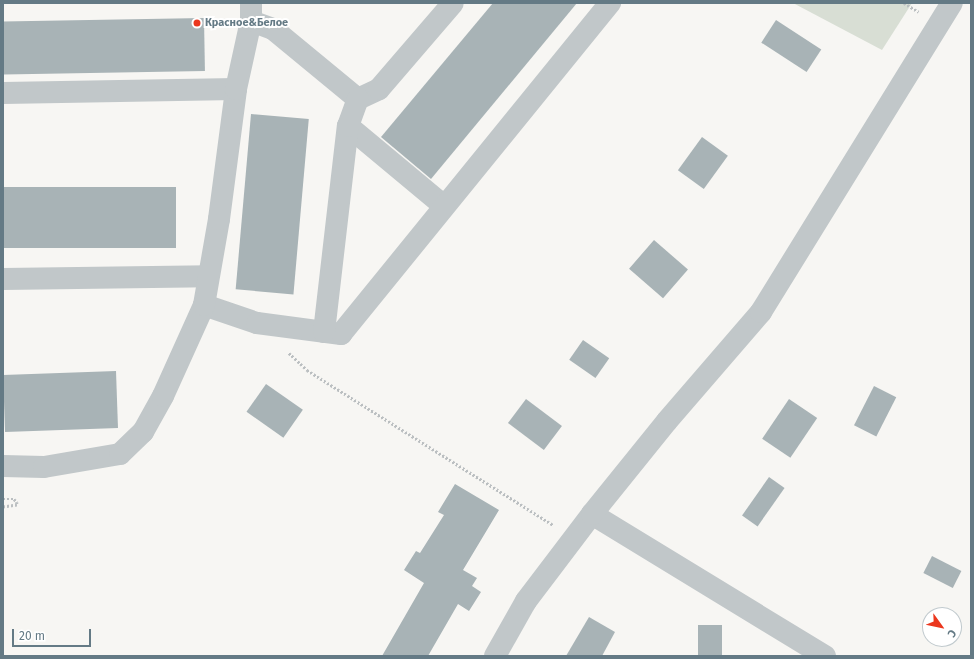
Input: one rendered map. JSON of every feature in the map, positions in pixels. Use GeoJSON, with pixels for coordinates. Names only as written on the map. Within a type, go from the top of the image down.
{"type":"FeatureCollection","features":[{"type":"Feature","properties":{"kind":"street"},"geometry":{"type":"LineString","coordinates":[[324,332],[348,126],[358,99],[379,90],[454,3]]}},
{"type":"Feature","properties":{"kind":"street"},"geometry":{"type":"LineString","coordinates":[[204,305],[257,323],[341,334],[610,3]]}},
{"type":"Feature","properties":{"kind":"street"},"geometry":{"type":"LineString","coordinates":[[495,656],[526,601],[573,538],[667,421],[761,312],[952,3]]}},
{"type":"Feature","properties":{"kind":"street"},"geometry":{"type":"LineString","coordinates":[[3,466],[44,467],[120,454],[143,432],[163,396],[204,305],[219,219],[236,90],[251,12],[358,99]]}},
{"type":"Feature","properties":{"kind":"street"},"geometry":{"type":"LineString","coordinates":[[3,93],[236,90]]}},
{"type":"Feature","properties":{"kind":"street"},"geometry":{"type":"LineString","coordinates":[[348,126],[444,206]]}},
{"type":"Feature","properties":{"kind":"street"},"geometry":{"type":"LineString","coordinates":[[3,279],[208,276]]}},
{"type":"Feature","properties":{"kind":"street"},"geometry":{"type":"LineString","coordinates":[[592,514],[825,656]]}},
{"type":"Feature","properties":{"kind":"path"},"geometry":{"type":"LineString","coordinates":[[285,349],[307,370],[573,538]]}},
{"type":"Feature","properties":{"kind":"path"},"geometry":{"type":"LineString","coordinates":[[3,499],[14,499],[17,502],[17,506],[3,507]]}},
{"type":"Feature","properties":{"kind":"shaded area"},"geometry":{"type":"Polygon","coordinates":[[[793,3],[912,3],[882,50],[793,3]]]}},
{"type":"Feature","properties":{"kind":"building"},"geometry":{"type":"Polygon","coordinates":[[[493,3],[577,3],[431,179],[381,137],[493,3]]]}},
{"type":"Feature","properties":{"kind":"building"},"geometry":{"type":"Polygon","coordinates":[[[204,18],[205,71],[4,74],[3,22],[204,18]]]}},
{"type":"Feature","properties":{"kind":"building"},"geometry":{"type":"Polygon","coordinates":[[[776,20],[821,49],[807,72],[761,43],[776,20]]]}},
{"type":"Feature","properties":{"kind":"building"},"geometry":{"type":"Polygon","coordinates":[[[251,114],[309,119],[293,294],[236,289],[251,114]]]}},
{"type":"Feature","properties":{"kind":"building"},"geometry":{"type":"Polygon","coordinates":[[[702,137],[728,156],[704,189],[678,170],[702,137]]]}},
{"type":"Feature","properties":{"kind":"building"},"geometry":{"type":"Polygon","coordinates":[[[3,187],[176,187],[176,248],[3,248],[3,187]]]}},
{"type":"Feature","properties":{"kind":"building"},"geometry":{"type":"Polygon","coordinates":[[[654,240],[688,270],[663,298],[629,269],[654,240]]]}},
{"type":"Feature","properties":{"kind":"building"},"geometry":{"type":"Polygon","coordinates":[[[583,340],[609,358],[595,378],[569,360],[583,340]]]}},
{"type":"Feature","properties":{"kind":"building"},"geometry":{"type":"Polygon","coordinates":[[[116,371],[118,428],[5,432],[3,375],[116,371]]]}},
{"type":"Feature","properties":{"kind":"building"},"geometry":{"type":"Polygon","coordinates":[[[266,384],[303,410],[283,438],[246,412],[266,384]]]}},
{"type":"Feature","properties":{"kind":"building"},"geometry":{"type":"Polygon","coordinates":[[[874,386],[896,397],[876,437],[854,425],[874,386]]]}},
{"type":"Feature","properties":{"kind":"building"},"geometry":{"type":"Polygon","coordinates":[[[526,399],[562,426],[544,450],[508,423],[526,399]]]}},
{"type":"Feature","properties":{"kind":"building"},"geometry":{"type":"Polygon","coordinates":[[[789,399],[817,418],[790,458],[762,439],[789,399]]]}},
{"type":"Feature","properties":{"kind":"building"},"geometry":{"type":"Polygon","coordinates":[[[769,477],[785,488],[758,526],[742,516],[769,477]]]}},
{"type":"Feature","properties":{"kind":"building"},"geometry":{"type":"Polygon","coordinates":[[[455,484],[499,510],[463,570],[477,578],[472,586],[481,592],[469,611],[458,604],[428,656],[382,656],[424,583],[404,570],[416,551],[420,553],[444,515],[438,512],[455,484]]]}},
{"type":"Feature","properties":{"kind":"building"},"geometry":{"type":"Polygon","coordinates":[[[932,556],[961,571],[953,588],[923,573],[932,556]]]}},
{"type":"Feature","properties":{"kind":"building"},"geometry":{"type":"Polygon","coordinates":[[[589,617],[615,632],[602,656],[566,656],[589,617]]]}},
{"type":"Feature","properties":{"kind":"building"},"geometry":{"type":"Polygon","coordinates":[[[698,625],[722,625],[722,656],[698,656],[698,625]]]}},
{"type":"Feature","properties":{"kind":"place","name":"Красное&Белое"},"geometry":{"type":"Point","coordinates":[197,23]}}]}
